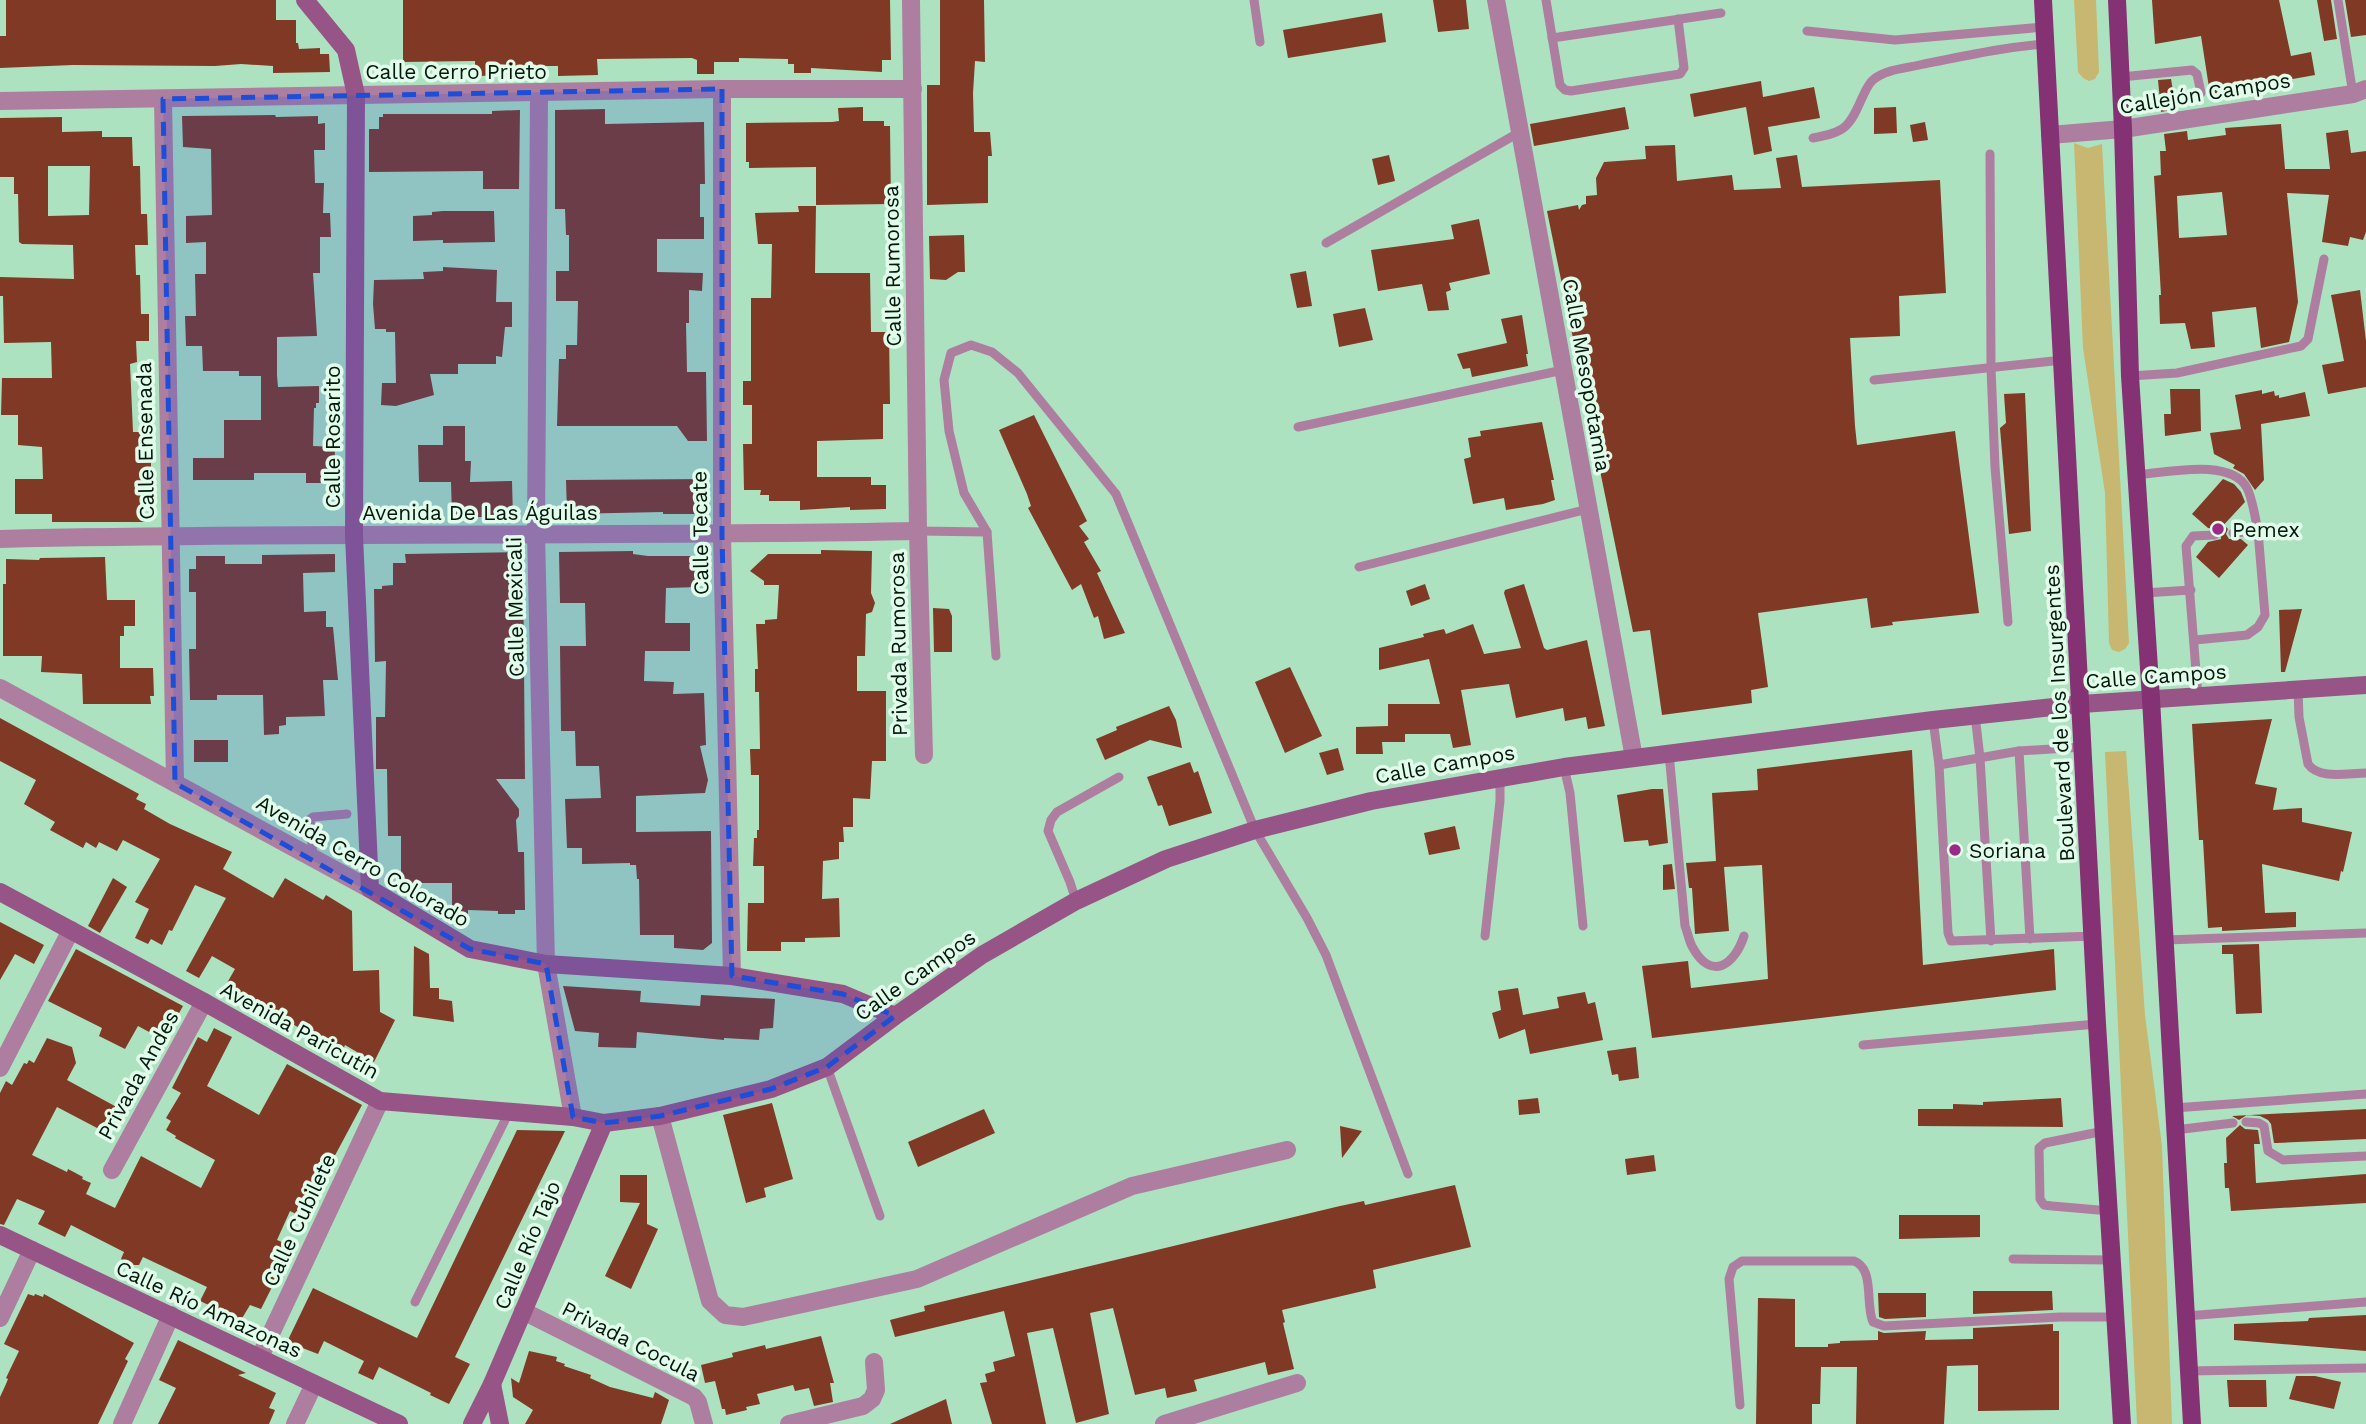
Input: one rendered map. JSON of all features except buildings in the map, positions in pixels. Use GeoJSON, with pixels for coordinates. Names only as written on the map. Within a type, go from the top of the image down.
{"type":"FeatureCollection","features":[{"type":"Feature","properties":{"kind":"main road","name":"Boulevard de los Insurgentes"},"geometry":{"type":"LineString","coordinates":[[2043,0],[2097,1024],[2122,1424]]}},
{"type":"Feature","properties":{"kind":"main road"},"geometry":{"type":"LineString","coordinates":[[2117,0],[2130,376],[2192,1424]]}},
{"type":"Feature","properties":{"kind":"street","name":"Calle Rosarito"},"geometry":{"type":"LineString","coordinates":[[305,0],[345,50],[356,95],[354,536],[370,889]]}},
{"type":"Feature","properties":{"kind":"street","name":"Calle Rumorosa"},"geometry":{"type":"LineString","coordinates":[[911,0],[918,531]]}},
{"type":"Feature","properties":{"kind":"street","name":"Calle Mesopotamia"},"geometry":{"type":"LineString","coordinates":[[1496,0],[1634,758]]}},
{"type":"Feature","properties":{"kind":"street","name":"Calle Cerro Prieto"},"geometry":{"type":"LineString","coordinates":[[0,101],[722,89],[913,89]]}},
{"type":"Feature","properties":{"kind":"street","name":"Calle Tecate"},"geometry":{"type":"LineString","coordinates":[[722,89],[722,535],[732,976]]}},
{"type":"Feature","properties":{"kind":"street","name":"Callejón Campos"},"geometry":{"type":"LineString","coordinates":[[2050,135],[2123,129],[2359,92]]}},
{"type":"Feature","properties":{"kind":"street","name":"Calle Mexicali"},"geometry":{"type":"LineString","coordinates":[[539,94],[536,534],[546,964],[573,1117]]}},
{"type":"Feature","properties":{"kind":"street","name":"Calle Ensenada"},"geometry":{"type":"LineString","coordinates":[[163,99],[175,783]]}},
{"type":"Feature","properties":{"kind":"street","name":"Avenida De Las Águilas"},"geometry":{"type":"LineString","coordinates":[[0,539],[170,535],[722,535],[918,531]]}},
{"type":"Feature","properties":{"kind":"street","name":"Privada Rumorosa"},"geometry":{"type":"LineString","coordinates":[[918,531],[924,755]]}},
{"type":"Feature","properties":{"kind":"street","name":"Calle Campos"},"geometry":{"type":"LineString","coordinates":[[604,1123],[660,1116],[771,1089],[827,1067],[982,955],[1076,901],[1166,859],[1255,830],[1371,801],[1564,767],[1975,715],[2081,704],[2366,685]]}},
{"type":"Feature","properties":{"kind":"street","name":"Avenida Cerro Colorado"},"geometry":{"type":"LineString","coordinates":[[0,688],[370,889],[470,949],[546,964],[732,976],[843,994],[895,1016]]}},
{"type":"Feature","properties":{"kind":"street","name":"Avenida Paricutín"},"geometry":{"type":"LineString","coordinates":[[0,892],[380,1101],[573,1117],[604,1123]]}},
{"type":"Feature","properties":{"kind":"street"},"geometry":{"type":"LineString","coordinates":[[0,1068],[71,930]]}},
{"type":"Feature","properties":{"kind":"street","name":"Privada Andes"},"geometry":{"type":"LineString","coordinates":[[112,1170],[204,1002]]}},
{"type":"Feature","properties":{"kind":"street","name":"Calle Cubilete"},"geometry":{"type":"LineString","coordinates":[[260,1357],[380,1101]]}},
{"type":"Feature","properties":{"kind":"street"},"geometry":{"type":"LineString","coordinates":[[660,1116],[710,1301],[725,1315],[743,1317],[917,1279],[1132,1186],[1287,1150]]}},
{"type":"Feature","properties":{"kind":"street","name":"Calle Río Tajo"},"geometry":{"type":"LineString","coordinates":[[472,1424],[492,1384],[604,1123]]}},
{"type":"Feature","properties":{"kind":"street","name":"Calle Río Amazonas"},"geometry":{"type":"LineString","coordinates":[[0,1235],[398,1424]]}},
{"type":"Feature","properties":{"kind":"street"},"geometry":{"type":"LineString","coordinates":[[0,1318],[32,1250]]}},
{"type":"Feature","properties":{"kind":"street","name":"Privada Cocula"},"geometry":{"type":"LineString","coordinates":[[523,1311],[694,1397],[704,1424]]}},
{"type":"Feature","properties":{"kind":"street"},"geometry":{"type":"LineString","coordinates":[[122,1424],[171,1315]]}},
{"type":"Feature","properties":{"kind":"street"},"geometry":{"type":"LineString","coordinates":[[789,1424],[867,1403],[876,1390],[874,1362]]}},
{"type":"Feature","properties":{"kind":"street"},"geometry":{"type":"LineString","coordinates":[[1164,1424],[1297,1383]]}},
{"type":"Feature","properties":{"kind":"street"},"geometry":{"type":"LineString","coordinates":[[295,1424],[314,1384]]}},
{"type":"Feature","properties":{"kind":"street"},"geometry":{"type":"LineString","coordinates":[[492,1384],[500,1424]]}},
{"type":"Feature","properties":{"kind":"lane"},"geometry":{"type":"LineString","coordinates":[[1254,0],[1260,42]]}},
{"type":"Feature","properties":{"kind":"lane"},"geometry":{"type":"LineString","coordinates":[[1546,0],[1560,85],[1565,90],[1680,74],[1684,68],[1678,19]]}},
{"type":"Feature","properties":{"kind":"lane"},"geometry":{"type":"LineString","coordinates":[[2338,0],[2359,92]]}},
{"type":"Feature","properties":{"kind":"lane"},"geometry":{"type":"LineString","coordinates":[[1552,38],[1721,13]]}},
{"type":"Feature","properties":{"kind":"lane"},"geometry":{"type":"LineString","coordinates":[[1807,31],[1895,40],[2045,35]]}},
{"type":"Feature","properties":{"kind":"lane"},"geometry":{"type":"LineString","coordinates":[[1813,138],[1836,134],[1846,129],[1873,79],[1893,71],[2002,48],[2045,35]]}},
{"type":"Feature","properties":{"kind":"lane"},"geometry":{"type":"LineString","coordinates":[[2121,77],[2192,70],[2197,74],[2201,93]]}},
{"type":"Feature","properties":{"kind":"lane"},"geometry":{"type":"LineString","coordinates":[[1326,243],[1520,132]]}},
{"type":"Feature","properties":{"kind":"lane"},"geometry":{"type":"LineString","coordinates":[[1990,154],[1991,368],[1995,467],[2008,622]]}},
{"type":"Feature","properties":{"kind":"lane"},"geometry":{"type":"LineString","coordinates":[[2130,376],[2178,373],[2301,346],[2308,339],[2324,260]]}},
{"type":"Feature","properties":{"kind":"lane"},"geometry":{"type":"LineString","coordinates":[[996,656],[987,532],[964,493],[949,431],[944,380],[951,353],[971,345],[992,352],[1018,373],[1116,494],[1255,830],[1326,955],[1408,1174]]}},
{"type":"Feature","properties":{"kind":"lane"},"geometry":{"type":"LineString","coordinates":[[1874,380],[2063,360]]}},
{"type":"Feature","properties":{"kind":"lane"},"geometry":{"type":"LineString","coordinates":[[1298,427],[1563,370]]}},
{"type":"Feature","properties":{"kind":"lane"},"geometry":{"type":"LineString","coordinates":[[2137,475],[2219,469],[2235,475],[2247,487],[2258,531],[2265,615],[2258,627],[2247,635],[2195,640]]}},
{"type":"Feature","properties":{"kind":"lane"},"geometry":{"type":"LineString","coordinates":[[1359,566],[1588,509]]}},
{"type":"Feature","properties":{"kind":"lane"},"geometry":{"type":"LineString","coordinates":[[918,531],[987,532]]}},
{"type":"Feature","properties":{"kind":"lane"},"geometry":{"type":"LineString","coordinates":[[2234,533],[2258,531]]}},
{"type":"Feature","properties":{"kind":"lane"},"geometry":{"type":"LineString","coordinates":[[2198,696],[2186,546],[2193,536],[2215,535]]}},
{"type":"Feature","properties":{"kind":"lane"},"geometry":{"type":"LineString","coordinates":[[2144,593],[2191,590]]}},
{"type":"Feature","properties":{"kind":"lane"},"geometry":{"type":"LineString","coordinates":[[2298,690],[2299,717],[2308,764],[2312,770],[2320,773],[2366,772]]}},
{"type":"Feature","properties":{"kind":"lane"},"geometry":{"type":"LineString","coordinates":[[1975,715],[1980,758],[1990,941]]}},
{"type":"Feature","properties":{"kind":"lane"},"geometry":{"type":"LineString","coordinates":[[1933,720],[1939,765],[1948,933],[1951,940],[2094,936]]}},
{"type":"Feature","properties":{"kind":"lane"},"geometry":{"type":"LineString","coordinates":[[1939,765],[2019,751],[2084,747]]}},
{"type":"Feature","properties":{"kind":"lane"},"geometry":{"type":"LineString","coordinates":[[2019,751],[2030,939]]}},
{"type":"Feature","properties":{"kind":"lane"},"geometry":{"type":"LineString","coordinates":[[1669,753],[1685,926],[1693,948],[1703,961],[1715,967],[1729,964],[1739,951],[1744,936]]}},
{"type":"Feature","properties":{"kind":"lane"},"geometry":{"type":"LineString","coordinates":[[1564,767],[1570,793],[1583,926]]}},
{"type":"Feature","properties":{"kind":"lane"},"geometry":{"type":"LineString","coordinates":[[1076,901],[1048,831],[1051,820],[1057,812],[1119,777]]}},
{"type":"Feature","properties":{"kind":"lane"},"geometry":{"type":"LineString","coordinates":[[1485,936],[1500,802],[1500,778]]}},
{"type":"Feature","properties":{"kind":"lane"},"geometry":{"type":"LineString","coordinates":[[313,858],[310,820],[313,817],[347,814]]}},
{"type":"Feature","properties":{"kind":"lane"},"geometry":{"type":"LineString","coordinates":[[2165,940],[2366,933]]}},
{"type":"Feature","properties":{"kind":"lane"},"geometry":{"type":"LineString","coordinates":[[1863,1045],[2097,1024]]}},
{"type":"Feature","properties":{"kind":"lane"},"geometry":{"type":"LineString","coordinates":[[827,1067],[880,1216]]}},
{"type":"Feature","properties":{"kind":"lane"},"geometry":{"type":"LineString","coordinates":[[2174,1108],[2366,1094]]}},
{"type":"Feature","properties":{"kind":"lane"},"geometry":{"type":"LineString","coordinates":[[415,1302],[509,1112]]}},
{"type":"Feature","properties":{"kind":"lane"},"geometry":{"type":"LineString","coordinates":[[2246,1122],[2264,1126],[2268,1151],[2283,1160],[2366,1156]]}},
{"type":"Feature","properties":{"kind":"lane"},"geometry":{"type":"LineString","coordinates":[[2175,1130],[2233,1123]]}},
{"type":"Feature","properties":{"kind":"lane"},"geometry":{"type":"LineString","coordinates":[[2105,1131],[2045,1143],[2039,1148],[2040,1199],[2044,1205],[2110,1210]]}},
{"type":"Feature","properties":{"kind":"lane"},"geometry":{"type":"LineString","coordinates":[[2013,1259],[2113,1260]]}},
{"type":"Feature","properties":{"kind":"lane"},"geometry":{"type":"LineString","coordinates":[[1740,1405],[1729,1279],[1732,1268],[1742,1261],[1854,1261],[1861,1264],[1866,1270],[1869,1313],[1873,1322],[1884,1326],[2060,1317],[2116,1317]]}},
{"type":"Feature","properties":{"kind":"lane"},"geometry":{"type":"LineString","coordinates":[[2186,1315],[2366,1302]]}},
{"type":"Feature","properties":{"kind":"lane"},"geometry":{"type":"LineString","coordinates":[[2189,1371],[2366,1368]]}},
{"type":"Feature","properties":{"kind":"highlighted area"},"geometry":{"type":"Polygon","coordinates":[[[722,89],[722,535],[732,976],[843,994],[895,1016],[827,1067],[771,1089],[660,1116],[604,1123],[573,1117],[546,964],[470,949],[175,783],[163,99],[722,89]]]}},
{"type":"Feature","properties":{"kind":"shaded area"},"geometry":{"type":"Polygon","coordinates":[[[2074,0],[2096,0],[2099,72],[2095,79],[2089,81],[2078,72],[2074,0]]]}},
{"type":"Feature","properties":{"kind":"shaded area"},"geometry":{"type":"Polygon","coordinates":[[[2074,143],[2088,148],[2102,144],[2129,643],[2119,652],[2112,650],[2109,643],[2105,493],[2083,348],[2074,143]]]}},
{"type":"Feature","properties":{"kind":"shaded area"},"geometry":{"type":"Polygon","coordinates":[[[2126,751],[2145,1015],[2162,1146],[2172,1424],[2137,1424],[2105,752],[2126,751]]]}},
{"type":"Feature","properties":{"kind":"place","name":"Pemex"},"geometry":{"type":"Point","coordinates":[2218,529]}},
{"type":"Feature","properties":{"kind":"place","name":"Soriana"},"geometry":{"type":"Point","coordinates":[1955,850]}}]}
